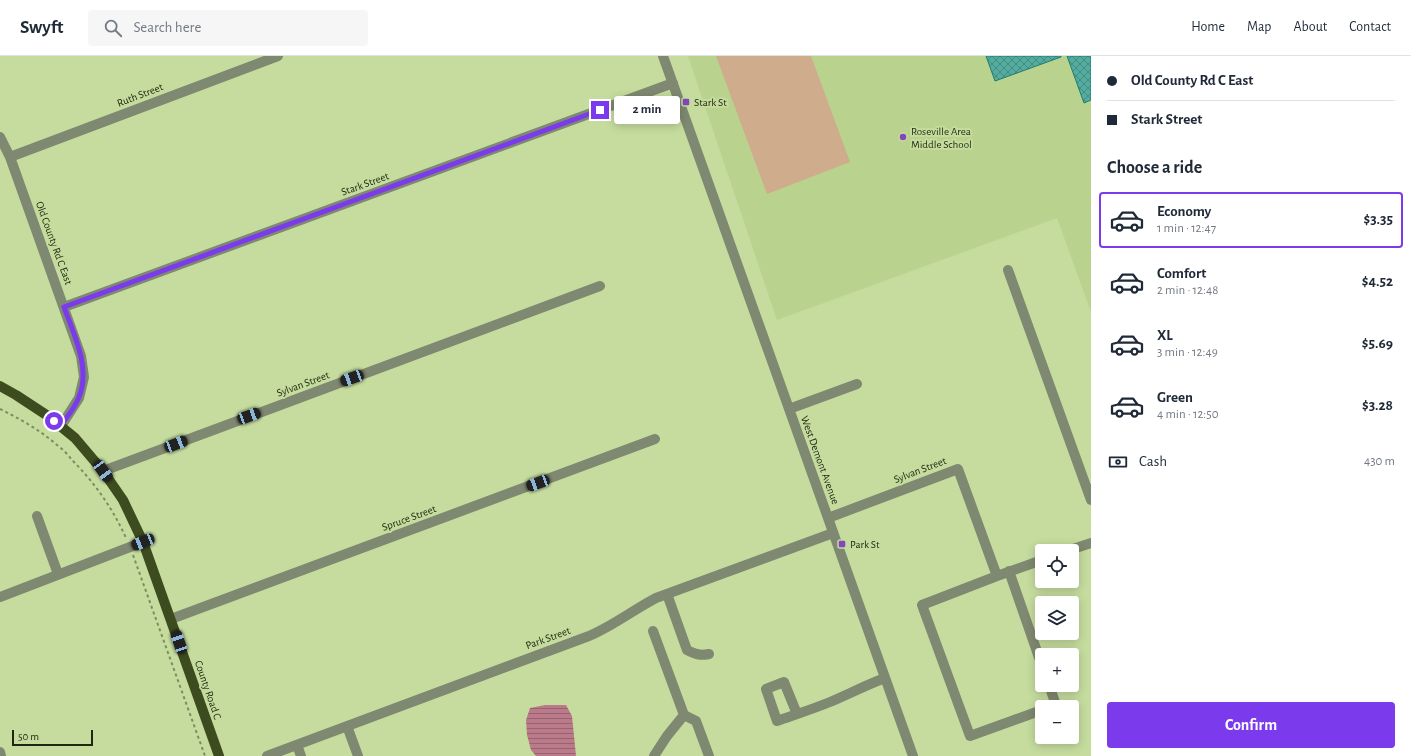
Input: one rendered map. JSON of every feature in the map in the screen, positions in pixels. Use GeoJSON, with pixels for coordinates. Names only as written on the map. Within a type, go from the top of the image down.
{"type":"FeatureCollection","features":[{"type":"Feature","properties":{"kind":"main road","name":"County Road C"},"geometry":{"type":"LineString","coordinates":[[0,386],[48,416],[75,438],[103,471],[123,500],[143,542],[219,756]]}},
{"type":"Feature","properties":{"kind":"street","name":"Ruth Street"},"geometry":{"type":"LineString","coordinates":[[10,157],[253,60],[278,56]]}},
{"type":"Feature","properties":{"kind":"street","name":"West Demont Avenue"},"geometry":{"type":"LineString","coordinates":[[664,56],[913,756]]}},
{"type":"Feature","properties":{"kind":"street","name":"Stark Street"},"geometry":{"type":"LineString","coordinates":[[64,307],[673,83]]}},
{"type":"Feature","properties":{"kind":"street","name":"Old County Rd C East"},"geometry":{"type":"LineString","coordinates":[[0,137],[10,157],[81,356],[84,377],[79,398],[60,426]]}},
{"type":"Feature","properties":{"kind":"street"},"geometry":{"type":"LineString","coordinates":[[1008,270],[1091,500]]}},
{"type":"Feature","properties":{"kind":"street","name":"Sylvan Street"},"geometry":{"type":"LineString","coordinates":[[103,471],[600,286]]}},
{"type":"Feature","properties":{"kind":"street"},"geometry":{"type":"LineString","coordinates":[[789,409],[857,384]]}},
{"type":"Feature","properties":{"kind":"street","name":"Spruce Street"},"geometry":{"type":"LineString","coordinates":[[171,619],[655,439]]}},
{"type":"Feature","properties":{"kind":"street","name":"Sylvan Street"},"geometry":{"type":"LineString","coordinates":[[828,518],[958,469],[997,576]]}},
{"type":"Feature","properties":{"kind":"street"},"geometry":{"type":"LineString","coordinates":[[37,516],[58,574]]}},
{"type":"Feature","properties":{"kind":"street","name":"Park Street"},"geometry":{"type":"LineString","coordinates":[[267,756],[596,633],[616,623],[639,607],[667,594],[833,533]]}},
{"type":"Feature","properties":{"kind":"street"},"geometry":{"type":"LineString","coordinates":[[0,596],[143,542]]}},
{"type":"Feature","properties":{"kind":"street"},"geometry":{"type":"LineString","coordinates":[[1079,547],[1091,543]]}},
{"type":"Feature","properties":{"kind":"street"},"geometry":{"type":"LineString","coordinates":[[1035,562],[922,605],[970,736],[1035,713]]}},
{"type":"Feature","properties":{"kind":"street"},"geometry":{"type":"LineString","coordinates":[[1009,571],[1036,648]]}},
{"type":"Feature","properties":{"kind":"street"},"geometry":{"type":"LineString","coordinates":[[667,594],[687,650],[701,656],[708,654]]}},
{"type":"Feature","properties":{"kind":"street"},"geometry":{"type":"LineString","coordinates":[[653,631],[684,715],[696,721],[709,756]]}},
{"type":"Feature","properties":{"kind":"street"},"geometry":{"type":"LineString","coordinates":[[797,714],[830,702],[864,685],[885,678]]}},
{"type":"Feature","properties":{"kind":"street"},"geometry":{"type":"LineString","coordinates":[[654,756],[667,736],[684,715]]}},
{"type":"Feature","properties":{"kind":"street"},"geometry":{"type":"LineString","coordinates":[[347,726],[358,756]]}},
{"type":"Feature","properties":{"kind":"street"},"geometry":{"type":"LineString","coordinates":[[297,745],[301,756]]}},
{"type":"Feature","properties":{"kind":"street"},"geometry":{"type":"LineString","coordinates":[[0,752],[1,756]]}},
{"type":"Feature","properties":{"kind":"path"},"geometry":{"type":"LineString","coordinates":[[0,409],[29,424],[58,445],[101,492],[125,534]]}},
{"type":"Feature","properties":{"kind":"path"},"geometry":{"type":"LineString","coordinates":[[134,558],[204,756]]}},
{"type":"Feature","properties":{"kind":"shaded area","name":"Roseville Area Middle School"},"geometry":{"type":"Polygon","coordinates":[[[688,56],[1091,56],[1091,312],[1057,218],[777,320],[688,56]]]}},
{"type":"Feature","properties":{"kind":"shaded area"},"geometry":{"type":"Polygon","coordinates":[[[716,56],[811,56],[850,162],[767,194],[716,56]]]}},
{"type":"Feature","properties":{"kind":"shaded area"},"geometry":{"type":"Polygon","coordinates":[[[545,705],[566,705],[572,716],[576,756],[536,756],[531,750],[527,735],[526,720],[530,708],[545,705]]]}},
{"type":"Feature","properties":{"kind":"building"},"geometry":{"type":"Polygon","coordinates":[[[986,56],[1061,56],[1061,57],[995,81],[986,56]]]}},
{"type":"Feature","properties":{"kind":"building"},"geometry":{"type":"Polygon","coordinates":[[[1067,56],[1091,56],[1091,100],[1084,103],[1067,56]]]}},
{"type":"Feature","properties":{"kind":"place","name":"Stark St"},"geometry":{"type":"Point","coordinates":[686,102]}},
{"type":"Feature","properties":{"kind":"place","name":"Roseville Area Middle School"},"geometry":{"type":"Point","coordinates":[903,137]}},
{"type":"Feature","properties":{"kind":"place","name":"Park St"},"geometry":{"type":"Point","coordinates":[842,544]}},
{"type":"Feature","properties":{"kind":"route"},"geometry":{"type":"LineString","coordinates":[[54,421],[60,426],[68,416],[79,398],[84,377],[81,356],[64,307],[600,110]]}}]}
